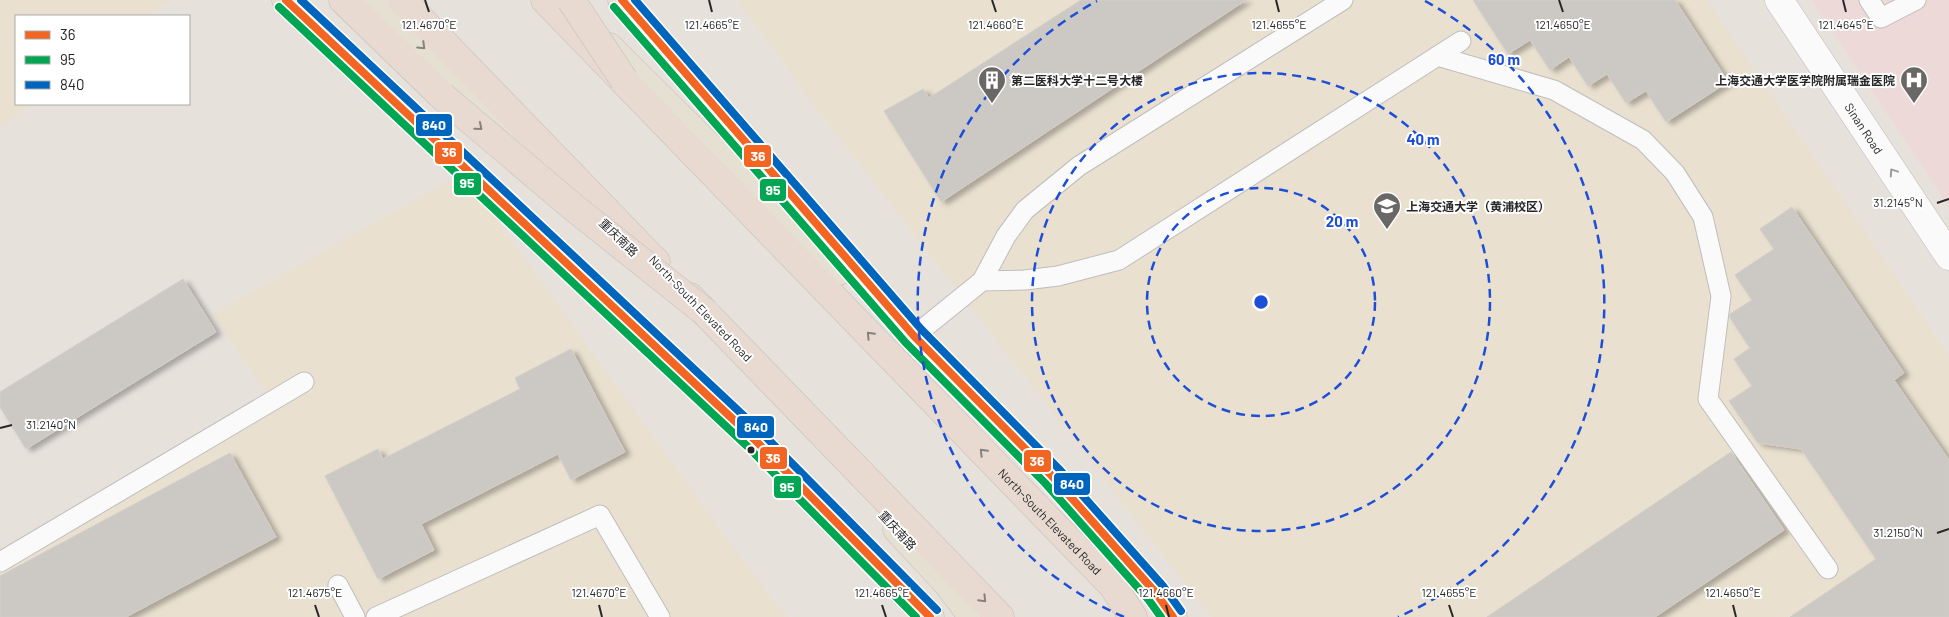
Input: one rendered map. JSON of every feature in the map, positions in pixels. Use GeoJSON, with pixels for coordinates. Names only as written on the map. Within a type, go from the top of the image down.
{"type":"FeatureCollection","features":[{"type":"Feature","properties":{"kind":"highway"},"geometry":{"type":"LineString","coordinates":[[343,0],[442,96],[573,207],[706,313]]}},
{"type":"Feature","properties":{"kind":"highway","name":"North-South Elevated Road"},"geometry":{"type":"LineString","coordinates":[[402,0],[1000,617]]}},
{"type":"Feature","properties":{"kind":"highway","name":"North-South Elevated Road"},"geometry":{"type":"LineString","coordinates":[[545,0],[1113,586],[1133,617]]}},
{"type":"Feature","properties":{"kind":"highway"},"geometry":{"type":"LineString","coordinates":[[571,0],[624,80]]}},
{"type":"Feature","properties":{"kind":"main road"},"geometry":{"type":"LineString","coordinates":[[286,0],[754,439],[930,617]]}},
{"type":"Feature","properties":{"kind":"main road","name":"重庆南路"},"geometry":{"type":"LineString","coordinates":[[374,0],[706,322],[947,584],[973,617]]}},
{"type":"Feature","properties":{"kind":"main road"},"geometry":{"type":"LineString","coordinates":[[561,0],[804,240],[914,336]]}},
{"type":"Feature","properties":{"kind":"main road"},"geometry":{"type":"LineString","coordinates":[[622,0],[914,336],[1052,476],[1156,593],[1173,617]]}},
{"type":"Feature","properties":{"kind":"street","name":"Sinan Road"},"geometry":{"type":"LineString","coordinates":[[1779,0],[1949,256]]}},
{"type":"Feature","properties":{"kind":"lane"},"geometry":{"type":"LineString","coordinates":[[914,336],[982,281],[1006,236],[1025,210],[1079,166],[1344,0]]}},
{"type":"Feature","properties":{"kind":"lane"},"geometry":{"type":"LineString","coordinates":[[1869,0],[1881,18],[1916,0]]}},
{"type":"Feature","properties":{"kind":"lane"},"geometry":{"type":"LineString","coordinates":[[982,281],[1025,280],[1058,276],[1118,260],[1461,41]]}},
{"type":"Feature","properties":{"kind":"lane"},"geometry":{"type":"LineString","coordinates":[[1437,56],[1554,90],[1643,140],[1676,173],[1704,218],[1722,296],[1708,399],[1828,569]]}},
{"type":"Feature","properties":{"kind":"lane"},"geometry":{"type":"LineString","coordinates":[[0,562],[304,382]]}},
{"type":"Feature","properties":{"kind":"lane"},"geometry":{"type":"LineString","coordinates":[[376,617],[600,515],[660,617]]}},
{"type":"Feature","properties":{"kind":"lane"},"geometry":{"type":"LineString","coordinates":[[338,585],[355,617]]}},
{"type":"Feature","properties":{"kind":"shaded area"},"geometry":{"type":"Polygon","coordinates":[[[0,0],[171,0],[150,15],[15,15],[15,105],[31,105],[0,128],[0,0]]]}},
{"type":"Feature","properties":{"kind":"shaded area","name":"上海交通大学（黄浦校区）"},"geometry":{"type":"Polygon","coordinates":[[[737,0],[1707,0],[1949,355],[1949,617],[1211,617],[814,105],[737,0]]]}},
{"type":"Feature","properties":{"kind":"shaded area","name":"上海交通大学医学院附属瑞金医院"},"geometry":{"type":"Polygon","coordinates":[[[1811,0],[1949,0],[1949,207],[1811,0]]]}},
{"type":"Feature","properties":{"kind":"shaded area"},"geometry":{"type":"Polygon","coordinates":[[[463,173],[735,550],[787,617],[0,617],[0,552],[266,393],[213,314],[463,173]]]}},
{"type":"Feature","properties":{"kind":"building","name":"第二医科大学十二号大楼"},"geometry":{"type":"Polygon","coordinates":[[[1081,0],[1246,0],[941,202],[884,111],[923,89],[929,98],[1081,0]]]}},
{"type":"Feature","properties":{"kind":"building"},"geometry":{"type":"Polygon","coordinates":[[[1473,0],[1675,0],[1728,82],[1666,122],[1646,91],[1626,103],[1607,74],[1588,86],[1569,57],[1550,70],[1530,40],[1508,54],[1473,0]]]}},
{"type":"Feature","properties":{"kind":"building"},"geometry":{"type":"Polygon","coordinates":[[[1792,207],[1904,373],[1894,380],[1949,460],[1949,617],[1790,617],[1876,559],[1801,449],[1758,443],[1729,401],[1752,386],[1734,359],[1750,348],[1730,318],[1730,314],[1752,300],[1735,275],[1774,249],[1760,229],[1792,207]]]}},
{"type":"Feature","properties":{"kind":"building"},"geometry":{"type":"Polygon","coordinates":[[[183,279],[216,332],[26,449],[0,407],[0,392],[183,279]]]}},
{"type":"Feature","properties":{"kind":"building"},"geometry":{"type":"Polygon","coordinates":[[[571,349],[625,452],[571,480],[558,454],[421,524],[434,550],[378,579],[325,476],[378,449],[383,459],[520,389],[515,378],[571,349]]]}},
{"type":"Feature","properties":{"kind":"building"},"geometry":{"type":"Polygon","coordinates":[[[1731,452],[1784,530],[1655,617],[1487,617],[1731,452]]]}},
{"type":"Feature","properties":{"kind":"building"},"geometry":{"type":"Polygon","coordinates":[[[230,453],[276,537],[126,617],[0,617],[0,576],[230,453]]]}},
{"type":"Feature","properties":{"kind":"transit line","name":"36"},"geometry":{"type":"LineString","coordinates":[[286,0],[754,439],[930,617]]}},
{"type":"Feature","properties":{"kind":"transit line","name":"840"},"geometry":{"type":"LineString","coordinates":[[301,0],[761,432],[937,610]]}},
{"type":"Feature","properties":{"kind":"transit line","name":"36"},"geometry":{"type":"LineString","coordinates":[[622,0],[914,336],[1052,476],[1156,593],[1173,617]]}},
{"type":"Feature","properties":{"kind":"transit line","name":"840"},"geometry":{"type":"LineString","coordinates":[[635,0],[921,329],[1059,469],[1163,586],[1181,611]]}},
{"type":"Feature","properties":{"kind":"transit line","name":"95"},"geometry":{"type":"LineString","coordinates":[[279,7],[747,446],[916,617]]}},
{"type":"Feature","properties":{"kind":"transit line","name":"95"},"geometry":{"type":"LineString","coordinates":[[614,7],[906,343],[1045,483],[1148,599],[1161,617]]}},
{"type":"Feature","properties":{"kind":"place","name":"第二医科大学十二号大楼"},"geometry":{"type":"Point","coordinates":[992,104]}},
{"type":"Feature","properties":{"kind":"place","name":"上海交通大学医学院附属瑞金医院"},"geometry":{"type":"Point","coordinates":[1914,104]}},
{"type":"Feature","properties":{"kind":"place","name":"上海交通大学（黄浦校区）"},"geometry":{"type":"Point","coordinates":[1387,230]}}]}
